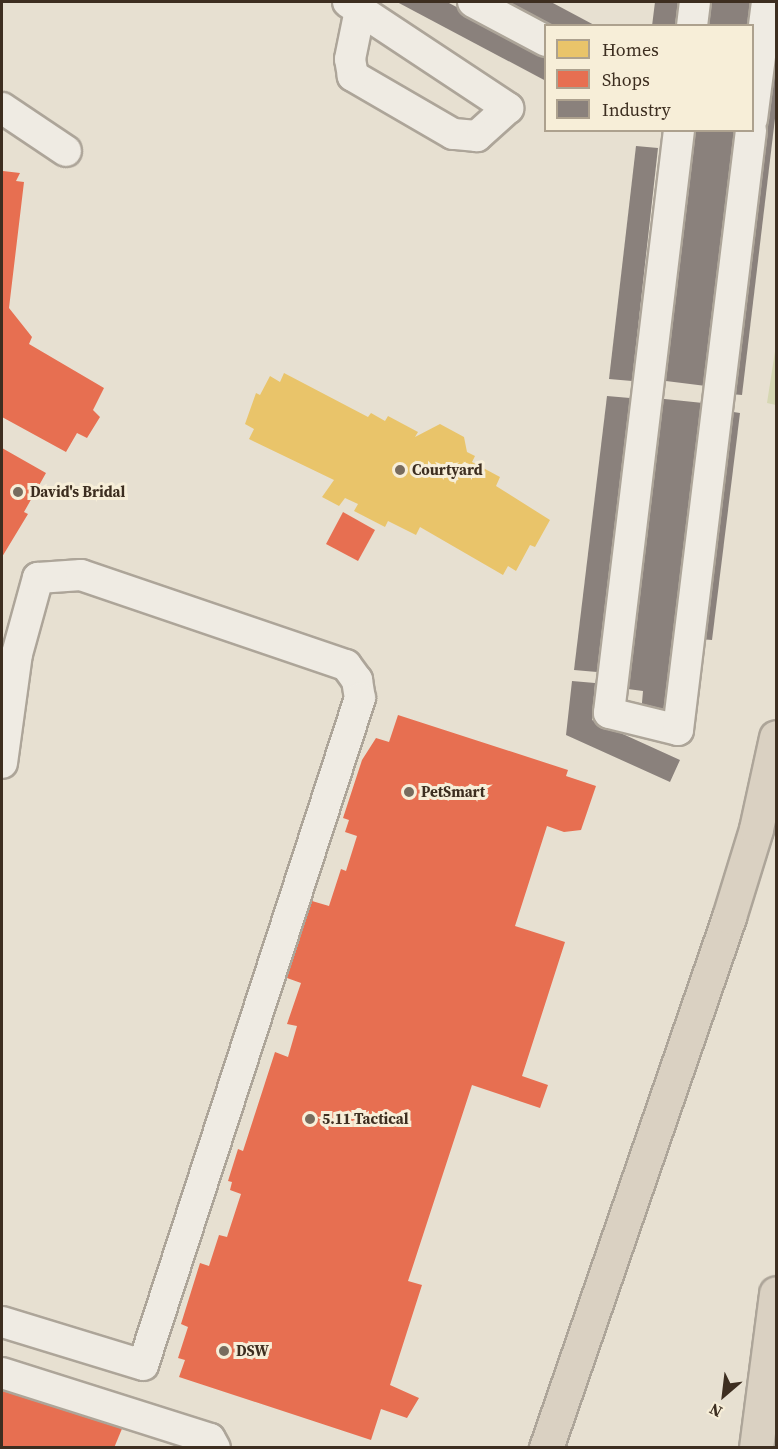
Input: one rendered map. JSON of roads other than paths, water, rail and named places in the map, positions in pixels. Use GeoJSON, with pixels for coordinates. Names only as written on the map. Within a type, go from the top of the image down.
{"type":"FeatureCollection","features":[{"type":"Feature","properties":{"kind":"highway"},"geometry":{"type":"LineString","coordinates":[[546,1448],[729,917],[756,829],[777,737]]}},
{"type":"Feature","properties":{"kind":"highway"},"geometry":{"type":"LineString","coordinates":[[756,1448],[777,1293]]}},
{"type":"Feature","properties":{"kind":"lane"},"geometry":{"type":"LineString","coordinates":[[472,2],[544,40]]}},
{"type":"Feature","properties":{"kind":"lane"},"geometry":{"type":"LineString","coordinates":[[692,24],[695,2]]}},
{"type":"Feature","properties":{"kind":"lane"},"geometry":{"type":"LineString","coordinates":[[754,102],[767,2]]}},
{"type":"Feature","properties":{"kind":"lane"},"geometry":{"type":"LineString","coordinates":[[354,6],[409,43],[508,108],[477,136],[453,134],[353,75],[350,58],[354,6]]}},
{"type":"Feature","properties":{"kind":"lane"},"geometry":{"type":"LineString","coordinates":[[2,108],[66,151],[2,132]]}},
{"type":"Feature","properties":{"kind":"lane"},"geometry":{"type":"LineString","coordinates":[[679,132],[609,713],[678,730],[750,132]]}},
{"type":"Feature","properties":{"kind":"lane"},"geometry":{"type":"LineString","coordinates":[[2,763],[9,651],[14,616],[38,578],[81,576],[346,665],[357,680],[360,698],[143,1365],[2,1322]]}},
{"type":"Feature","properties":{"kind":"lane"},"geometry":{"type":"LineString","coordinates":[[2,1373],[210,1439],[215,1448]]}},
{"type":"Feature","properties":{"kind":"place","name":"Courtyard"},"geometry":{"type":"Point","coordinates":[400,470]}},
{"type":"Feature","properties":{"kind":"place","name":"David's Bridal"},"geometry":{"type":"Point","coordinates":[18,492]}},
{"type":"Feature","properties":{"kind":"place","name":"PetSmart"},"geometry":{"type":"Point","coordinates":[409,792]}},
{"type":"Feature","properties":{"kind":"place","name":"5.11 Tactical"},"geometry":{"type":"Point","coordinates":[310,1119]}},
{"type":"Feature","properties":{"kind":"place","name":"DSW"},"geometry":{"type":"Point","coordinates":[224,1351]}}]}
